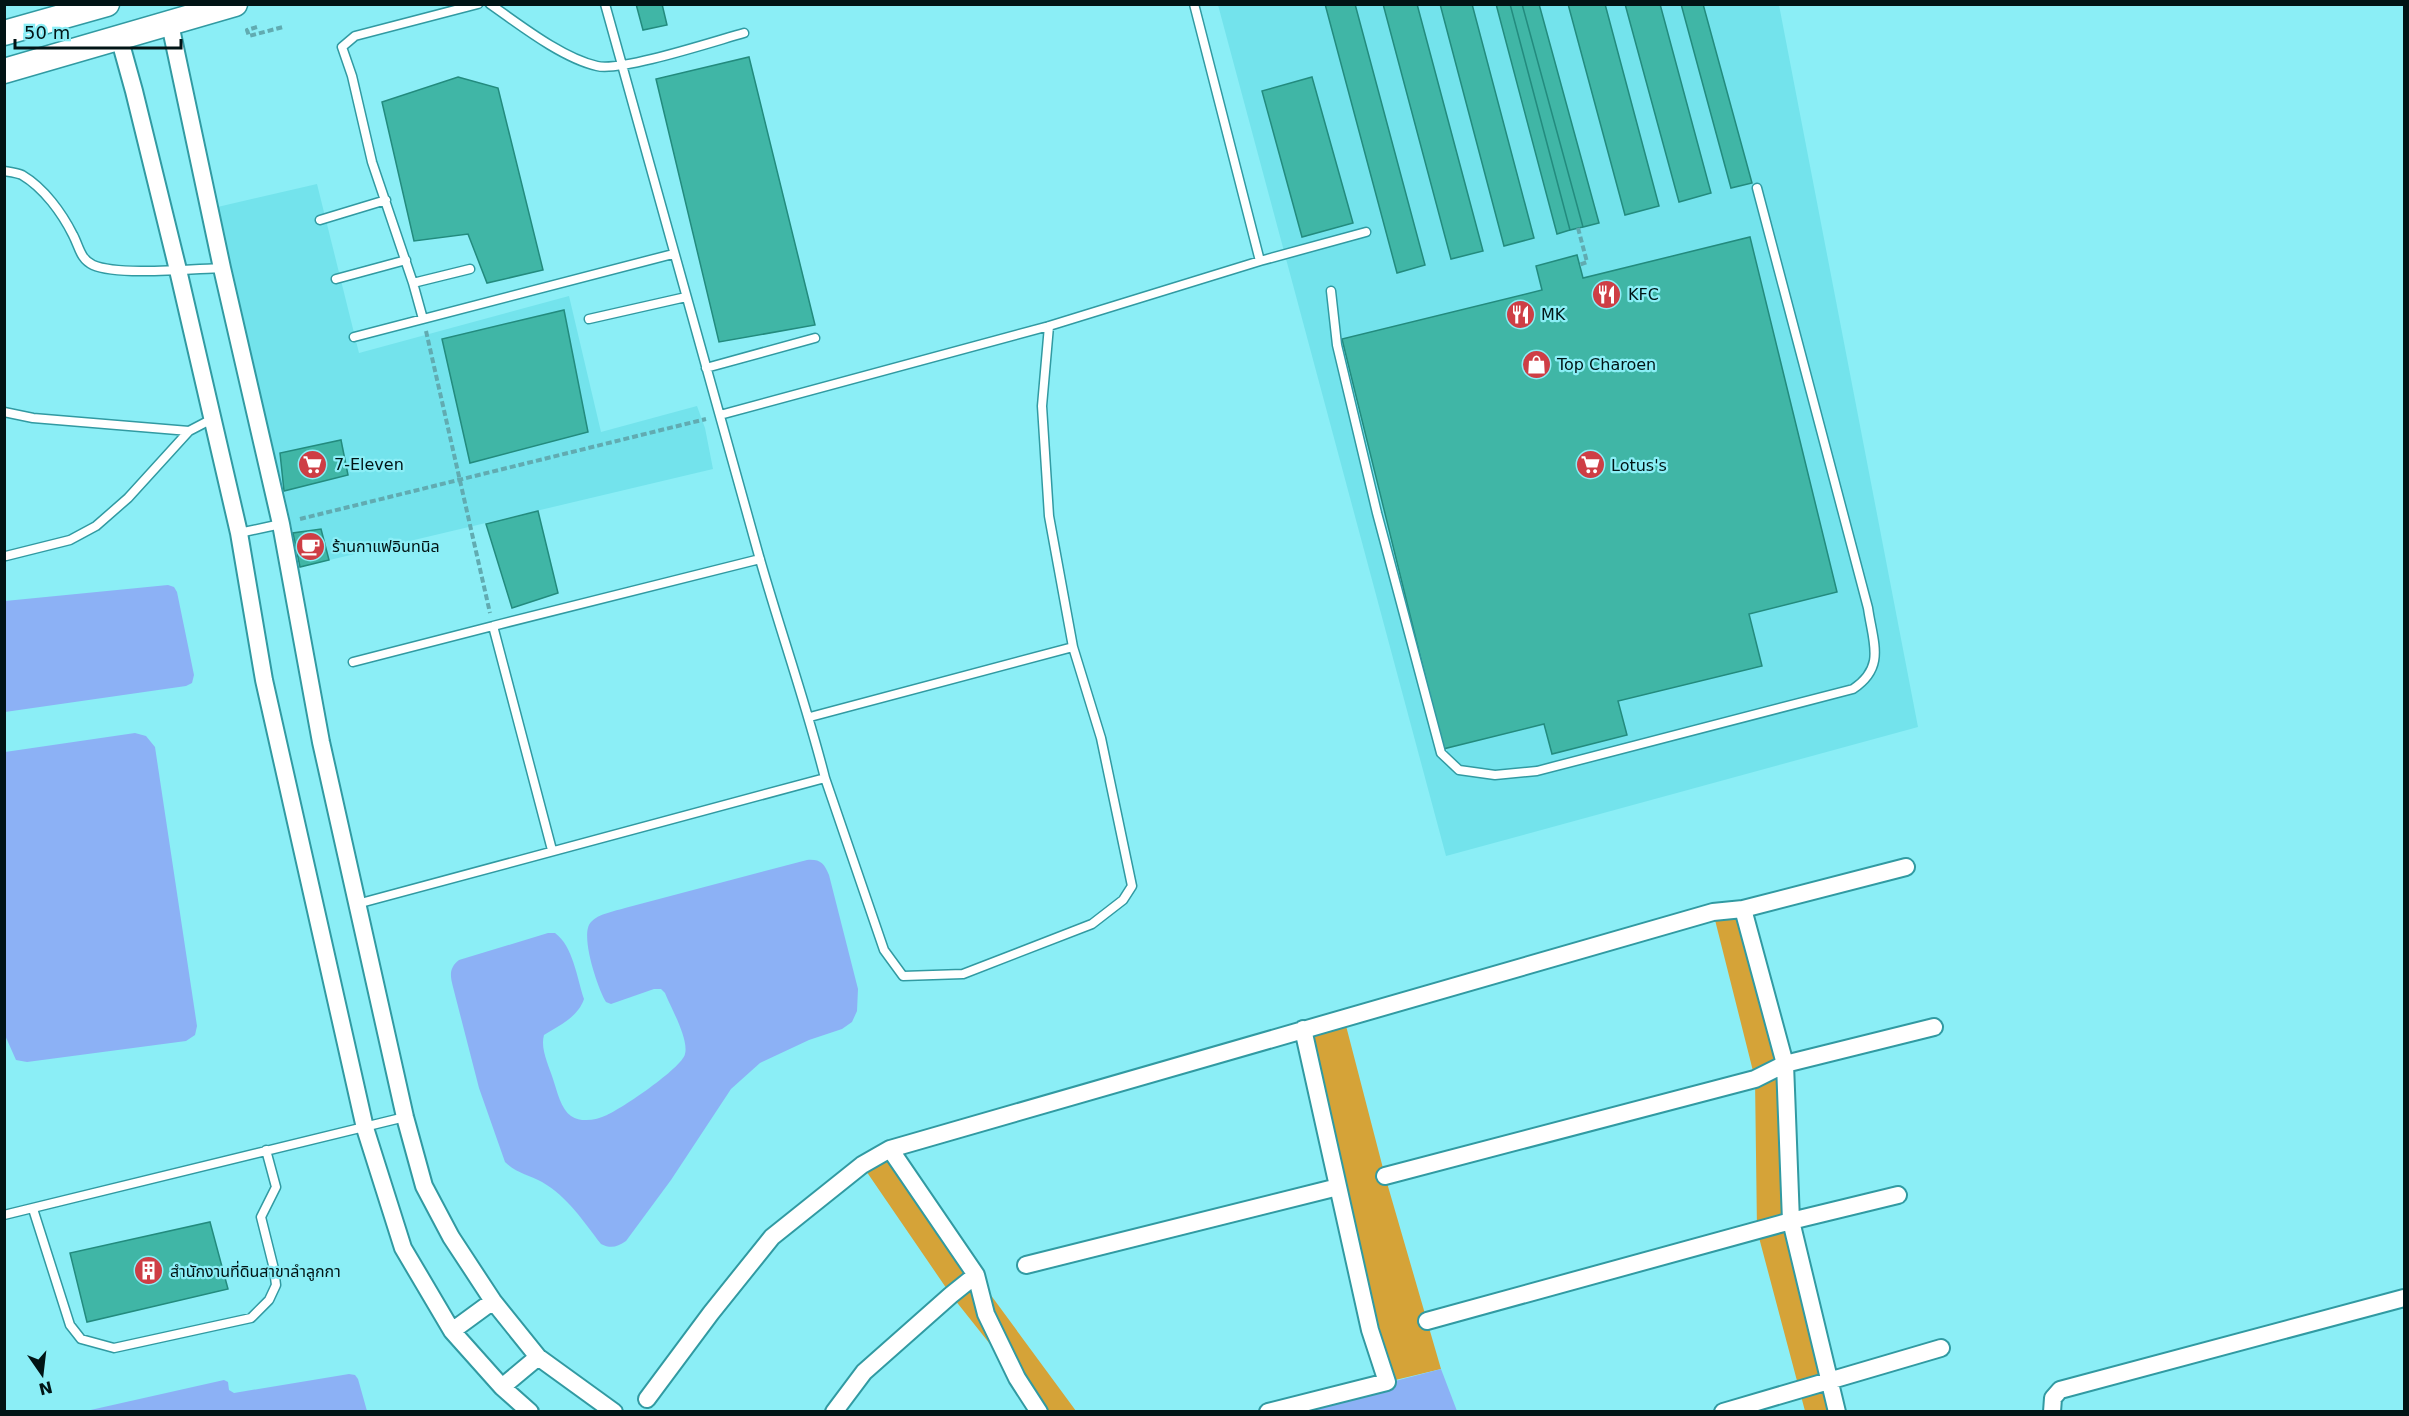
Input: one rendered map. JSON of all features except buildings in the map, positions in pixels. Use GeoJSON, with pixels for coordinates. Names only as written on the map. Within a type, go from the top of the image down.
{"type":"FeatureCollection","features":[{"type":"Feature","properties":{"kind":"main road"},"geometry":{"type":"LineString","coordinates":[[4,33],[43,18],[107,4]]}},
{"type":"Feature","properties":{"kind":"main road"},"geometry":{"type":"LineString","coordinates":[[4,71],[235,4]]}},
{"type":"Feature","properties":{"kind":"street"},"geometry":{"type":"LineString","coordinates":[[170,24],[222,268],[281,524],[321,742],[405,1117],[424,1186],[451,1237],[493,1301],[538,1357],[614,1412]]}},
{"type":"Feature","properties":{"kind":"street"},"geometry":{"type":"LineString","coordinates":[[119,37],[178,270],[239,533],[264,680],[365,1128],[403,1248],[452,1331],[502,1387],[530,1412]]}},
{"type":"Feature","properties":{"kind":"street"},"geometry":{"type":"LineString","coordinates":[[647,1399],[711,1313],[772,1237],[862,1165],[890,1149],[1713,912],[1743,909],[1906,867]]}},
{"type":"Feature","properties":{"kind":"street"},"geometry":{"type":"LineString","coordinates":[[1743,909],[1785,1064],[1791,1221],[1837,1412]]}},
{"type":"Feature","properties":{"kind":"street"},"geometry":{"type":"LineString","coordinates":[[1385,1176],[1755,1079],[1785,1064],[1934,1027]]}},
{"type":"Feature","properties":{"kind":"street"},"geometry":{"type":"LineString","coordinates":[[1268,1412],[1387,1382],[1370,1330],[1303,1029]]}},
{"type":"Feature","properties":{"kind":"street"},"geometry":{"type":"LineString","coordinates":[[890,1149],[976,1275],[986,1314],[1017,1378],[1039,1412]]}},
{"type":"Feature","properties":{"kind":"street"},"geometry":{"type":"LineString","coordinates":[[1026,1265],[1338,1187]]}},
{"type":"Feature","properties":{"kind":"street"},"geometry":{"type":"LineString","coordinates":[[1427,1321],[1791,1221],[1898,1195]]}},
{"type":"Feature","properties":{"kind":"street"},"geometry":{"type":"LineString","coordinates":[[834,1412],[864,1372],[951,1294],[976,1275]]}},
{"type":"Feature","properties":{"kind":"street"},"geometry":{"type":"LineString","coordinates":[[2052,1412],[2053,1398],[2060,1390],[2404,1298]]}},
{"type":"Feature","properties":{"kind":"street"},"geometry":{"type":"LineString","coordinates":[[452,1331],[493,1301]]}},
{"type":"Feature","properties":{"kind":"street"},"geometry":{"type":"LineString","coordinates":[[1723,1412],[1829,1383],[1941,1348]]}},
{"type":"Feature","properties":{"kind":"street"},"geometry":{"type":"LineString","coordinates":[[502,1387],[538,1357]]}},
{"type":"Feature","properties":{"kind":"lane"},"geometry":{"type":"LineString","coordinates":[[423,319],[406,260],[372,162],[352,76],[342,47],[355,36],[478,4]]}},
{"type":"Feature","properties":{"kind":"lane"},"geometry":{"type":"LineString","coordinates":[[490,4],[561,51],[598,67],[622,65],[744,33]]}},
{"type":"Feature","properties":{"kind":"lane"},"geometry":{"type":"LineString","coordinates":[[605,4],[673,254],[760,559],[810,717],[825,778],[884,950],[903,976],[963,974],[1092,924],[1123,900],[1132,886],[1101,738],[1073,647],[1049,505],[1042,406],[1049,326]]}},
{"type":"Feature","properties":{"kind":"lane"},"geometry":{"type":"LineString","coordinates":[[1194,4],[1260,261]]}},
{"type":"Feature","properties":{"kind":"lane"},"geometry":{"type":"LineString","coordinates":[[4,171],[21,175],[43,193],[61,214],[74,236],[80,254],[91,264],[109,270],[222,268]]}},
{"type":"Feature","properties":{"kind":"lane"},"geometry":{"type":"LineString","coordinates":[[1332,291],[1337,345],[1377,513],[1441,753],[1459,770],[1495,775],[1537,771],[1853,689],[1867,680],[1875,663],[1868,609],[1757,188]]}},
{"type":"Feature","properties":{"kind":"lane"},"geometry":{"type":"LineString","coordinates":[[320,220],[386,200]]}},
{"type":"Feature","properties":{"kind":"lane"},"geometry":{"type":"LineString","coordinates":[[720,415],[1049,326],[1260,261],[1365,232]]}},
{"type":"Feature","properties":{"kind":"lane"},"geometry":{"type":"LineString","coordinates":[[354,337],[673,254]]}},
{"type":"Feature","properties":{"kind":"lane"},"geometry":{"type":"LineString","coordinates":[[336,279],[406,260]]}},
{"type":"Feature","properties":{"kind":"lane"},"geometry":{"type":"LineString","coordinates":[[413,282],[470,269]]}},
{"type":"Feature","properties":{"kind":"lane"},"geometry":{"type":"LineString","coordinates":[[588,319],[686,297]]}},
{"type":"Feature","properties":{"kind":"lane"},"geometry":{"type":"LineString","coordinates":[[706,368],[815,338]]}},
{"type":"Feature","properties":{"kind":"lane"},"geometry":{"type":"LineString","coordinates":[[4,412],[33,418],[189,431]]}},
{"type":"Feature","properties":{"kind":"lane"},"geometry":{"type":"LineString","coordinates":[[6,556],[70,540],[96,526],[128,498],[189,431],[212,419]]}},
{"type":"Feature","properties":{"kind":"lane"},"geometry":{"type":"LineString","coordinates":[[239,533],[281,524]]}},
{"type":"Feature","properties":{"kind":"lane"},"geometry":{"type":"LineString","coordinates":[[353,662],[760,559]]}},
{"type":"Feature","properties":{"kind":"lane"},"geometry":{"type":"LineString","coordinates":[[493,626],[552,850]]}},
{"type":"Feature","properties":{"kind":"lane"},"geometry":{"type":"LineString","coordinates":[[810,717],[1073,647]]}},
{"type":"Feature","properties":{"kind":"lane"},"geometry":{"type":"LineString","coordinates":[[357,904],[825,778]]}},
{"type":"Feature","properties":{"kind":"lane"},"geometry":{"type":"LineString","coordinates":[[4,1215],[405,1117]]}},
{"type":"Feature","properties":{"kind":"lane"},"geometry":{"type":"LineString","coordinates":[[33,1209],[70,1325],[81,1339],[114,1348],[251,1318],[269,1300],[276,1285],[261,1217],[276,1186],[266,1150]]}},
{"type":"Feature","properties":{"kind":"path"},"geometry":{"type":"LineString","coordinates":[[256,27],[248,30],[249,36],[283,27]]}},
{"type":"Feature","properties":{"kind":"path"},"geometry":{"type":"LineString","coordinates":[[1578,228],[1587,262],[1579,265]]}},
{"type":"Feature","properties":{"kind":"path"},"geometry":{"type":"LineString","coordinates":[[423,319],[493,626]]}},
{"type":"Feature","properties":{"kind":"path"},"geometry":{"type":"LineString","coordinates":[[281,524],[720,415]]}},
{"type":"Feature","properties":{"kind":"shaded area"},"geometry":{"type":"Polygon","coordinates":[[[1218,5],[1779,5],[1918,727],[1446,856],[1218,5]]]}},
{"type":"Feature","properties":{"kind":"shaded area"},"geometry":{"type":"Polygon","coordinates":[[[317,184],[359,353],[569,296],[601,432],[697,406],[705,428],[713,469],[300,567],[284,491],[209,209],[317,184]]]}},
{"type":"Feature","properties":{"kind":"shaded area"},"geometry":{"type":"Polygon","coordinates":[[[168,585],[174,587],[177,592],[194,675],[192,683],[186,686],[5,712],[5,601],[168,585]]]}},
{"type":"Feature","properties":{"kind":"shaded area"},"geometry":{"type":"Polygon","coordinates":[[[135,733],[146,736],[155,747],[197,1026],[195,1035],[186,1041],[27,1062],[16,1060],[4,1033],[5,752],[135,733]]]}},
{"type":"Feature","properties":{"kind":"shaded area"},"geometry":{"type":"Polygon","coordinates":[[[807,860],[821,863],[829,875],[858,989],[857,1011],[852,1022],[842,1029],[809,1040],[760,1063],[731,1089],[671,1180],[626,1241],[614,1247],[601,1244],[575,1210],[560,1195],[542,1182],[505,1162],[479,1088],[452,983],[453,966],[459,960],[548,933],[555,933],[561,939],[570,954],[584,999],[573,1016],[544,1035],[544,1052],[560,1099],[568,1113],[580,1120],[598,1118],[625,1105],[663,1078],[681,1060],[686,1048],[679,1023],[661,989],[654,989],[611,1004],[606,1002],[588,949],[588,928],[591,922],[612,912],[807,860]]]}},
{"type":"Feature","properties":{"kind":"shaded area"},"geometry":{"type":"Polygon","coordinates":[[[1743,909],[1785,1064],[1791,1221],[1837,1411],[1805,1411],[1757,1230],[1755,1079],[1713,912],[1743,909]]]}},
{"type":"Feature","properties":{"kind":"shaded area"},"geometry":{"type":"Polygon","coordinates":[[[1344,1018],[1385,1176],[1441,1369],[1387,1382],[1303,1029],[1344,1018]]]}},
{"type":"Feature","properties":{"kind":"shaded area"},"geometry":{"type":"Polygon","coordinates":[[[890,1149],[976,1275],[1076,1411],[1039,1411],[1017,1378],[951,1295],[862,1165],[890,1149]]]}},
{"type":"Feature","properties":{"kind":"shaded area"},"geometry":{"type":"Polygon","coordinates":[[[1441,1369],[1457,1411],[1277,1412],[1441,1369]]]}},
{"type":"Feature","properties":{"kind":"shaded area"},"geometry":{"type":"Polygon","coordinates":[[[349,1374],[355,1375],[358,1379],[367,1411],[86,1411],[224,1380],[228,1382],[229,1390],[234,1393],[349,1374]]]}},
{"type":"Feature","properties":{"kind":"place","name":"KFC"},"geometry":{"type":"Point","coordinates":[1607,294]}},
{"type":"Feature","properties":{"kind":"place","name":"MK"},"geometry":{"type":"Point","coordinates":[1520,314]}},
{"type":"Feature","properties":{"kind":"place","name":"Top Charoen"},"geometry":{"type":"Point","coordinates":[1536,364]}},
{"type":"Feature","properties":{"kind":"place","name":"7-Eleven"},"geometry":{"type":"Point","coordinates":[313,464]}},
{"type":"Feature","properties":{"kind":"place","name":"Lotus's"},"geometry":{"type":"Point","coordinates":[1590,465]}},
{"type":"Feature","properties":{"kind":"place","name":"ร้านกาแฟอินทนิล"},"geometry":{"type":"Point","coordinates":[311,546]}},
{"type":"Feature","properties":{"kind":"place","name":"สำนักงานที่ดินสาขาลำลูกกา"},"geometry":{"type":"Point","coordinates":[149,1271]}}]}
